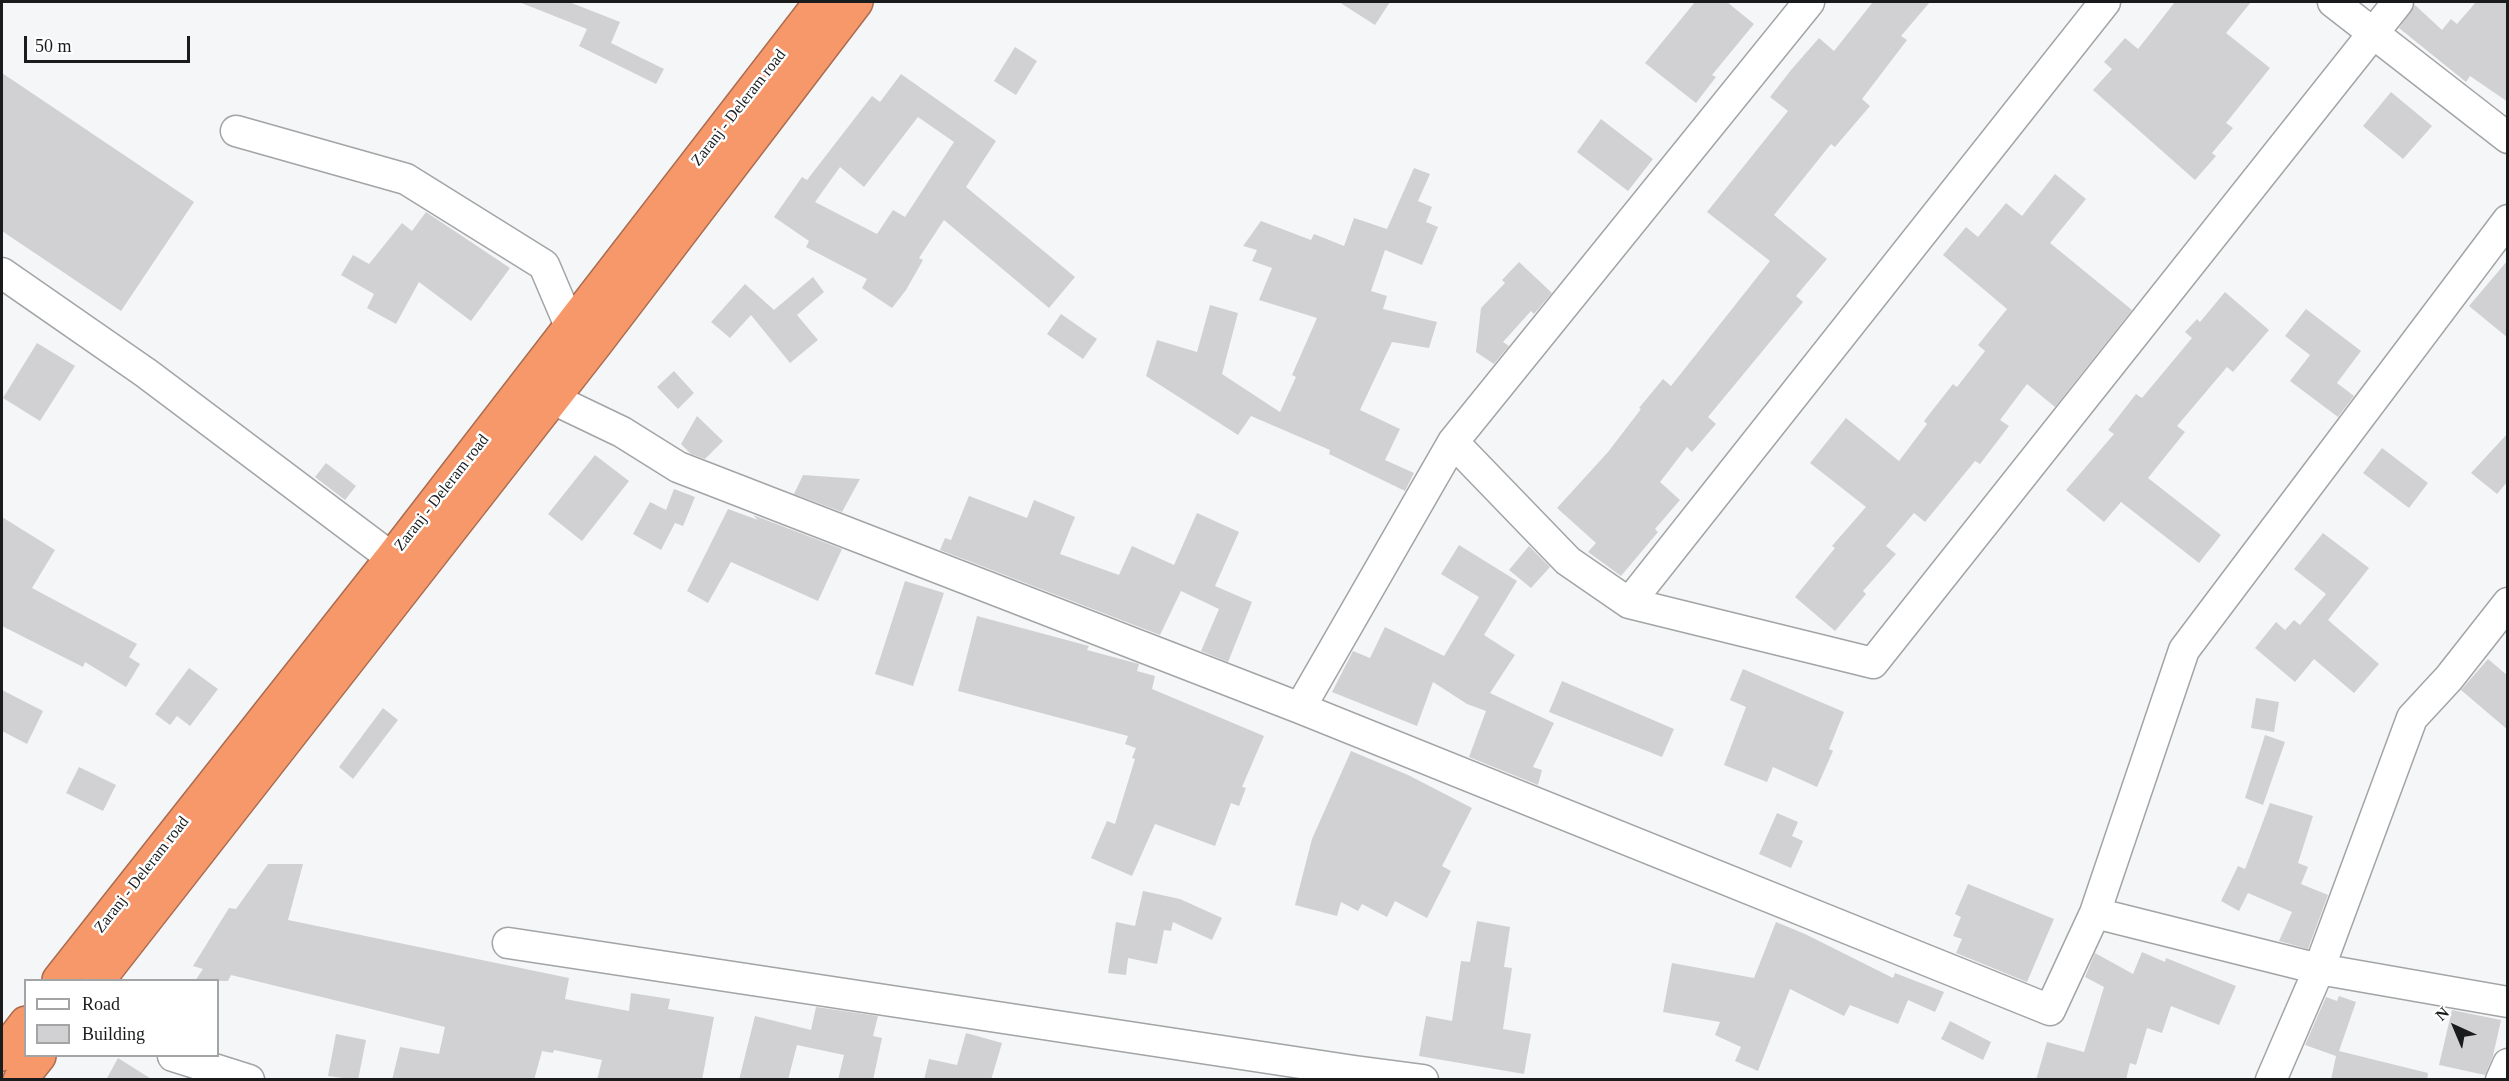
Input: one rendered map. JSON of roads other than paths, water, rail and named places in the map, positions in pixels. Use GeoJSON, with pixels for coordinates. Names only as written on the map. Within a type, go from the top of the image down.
{"type":"FeatureCollection","features":[{"type":"Feature","properties":{"kind":"highway","name":"Zaranj - Deleram road"},"geometry":{"type":"LineString","coordinates":[[100,979],[551,399],[583,334],[821,2]]}},
{"type":"Feature","properties":{"kind":"highway","name":"Zaranj - Deleram road"},"geometry":{"type":"LineString","coordinates":[[61,979],[392,558],[583,334],[856,2]]}},
{"type":"Feature","properties":{"kind":"highway"},"geometry":{"type":"LineString","coordinates":[[2,1054],[24,1026]]}},
{"type":"Feature","properties":{"kind":"highway"},"geometry":{"type":"LineString","coordinates":[[20,1080],[38,1057]]}},
{"type":"Feature","properties":{"kind":"street"},"geometry":{"type":"LineString","coordinates":[[1300,708],[1453,442],[1809,2]]}},
{"type":"Feature","properties":{"kind":"street"},"geometry":{"type":"LineString","coordinates":[[1629,603],[2104,2]]}},
{"type":"Feature","properties":{"kind":"street"},"geometry":{"type":"LineString","coordinates":[[2333,2],[2508,138]]}},
{"type":"Feature","properties":{"kind":"street"},"geometry":{"type":"LineString","coordinates":[[1453,442],[1568,561],[1629,603],[1873,663],[2398,2]]}},
{"type":"Feature","properties":{"kind":"street"},"geometry":{"type":"LineString","coordinates":[[236,131],[406,179],[544,265],[583,334]]}},
{"type":"Feature","properties":{"kind":"street"},"geometry":{"type":"LineString","coordinates":[[551,399],[622,432],[678,468],[1300,708],[2050,1010],[2095,912],[2184,650],[2508,220]]}},
{"type":"Feature","properties":{"kind":"street"},"geometry":{"type":"LineString","coordinates":[[2,273],[146,374],[392,558]]}},
{"type":"Feature","properties":{"kind":"street"},"geometry":{"type":"LineString","coordinates":[[2271,1080],[2319,969],[2412,718],[2449,678],[2508,603]]}},
{"type":"Feature","properties":{"kind":"street"},"geometry":{"type":"LineString","coordinates":[[2095,912],[2319,969],[2508,1002]]}},
{"type":"Feature","properties":{"kind":"street"},"geometry":{"type":"LineString","coordinates":[[508,943],[1342,1070],[1423,1080]]}},
{"type":"Feature","properties":{"kind":"street"},"geometry":{"type":"LineString","coordinates":[[176,1057],[249,1080]]}},
{"type":"Feature","properties":{"kind":"street"},"geometry":{"type":"LineString","coordinates":[[2501,1080],[2508,1064]]}}]}
